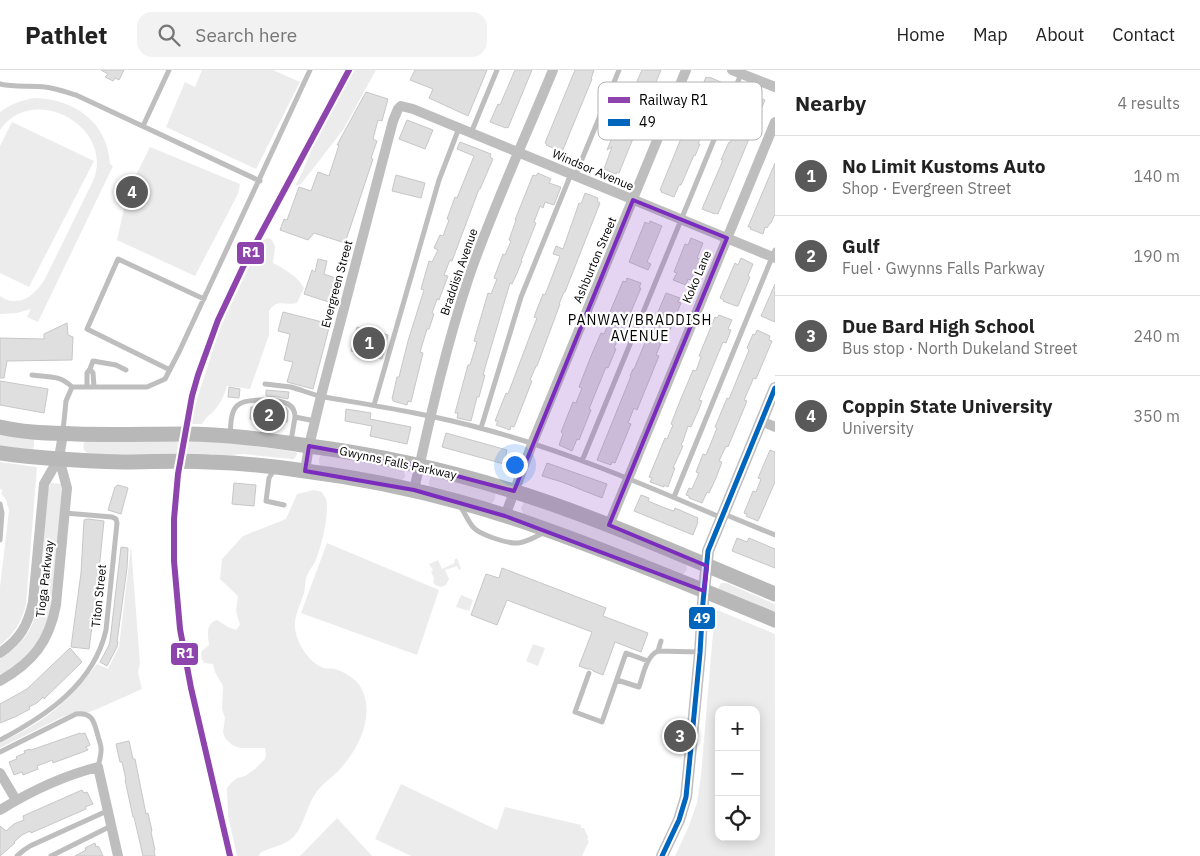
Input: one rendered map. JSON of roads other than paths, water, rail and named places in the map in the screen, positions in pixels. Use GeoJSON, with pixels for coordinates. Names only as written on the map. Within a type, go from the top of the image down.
{"type":"FeatureCollection","features":[{"type":"Feature","properties":{"kind":"main road","name":"Gwynns Falls Parkway"},"geometry":{"type":"LineString","coordinates":[[0,427],[12,430],[63,434],[199,434],[230,436],[309,446],[419,466],[514,491],[609,525],[775,594]]}},
{"type":"Feature","properties":{"kind":"main road","name":"Gwynns Falls Parkway"},"geometry":{"type":"LineString","coordinates":[[0,453],[34,458],[126,462],[208,462],[275,467],[360,479],[414,490],[505,516],[600,549],[775,620]]}},
{"type":"Feature","properties":{"kind":"street","name":"Braddish Avenue"},"geometry":{"type":"LineString","coordinates":[[414,490],[430,416],[468,280],[553,70]]}},
{"type":"Feature","properties":{"kind":"street","name":"Ashburton Street"},"geometry":{"type":"LineString","coordinates":[[681,82],[686,70]]}},
{"type":"Feature","properties":{"kind":"street"},"geometry":{"type":"LineString","coordinates":[[737,72],[775,87]]}},
{"type":"Feature","properties":{"kind":"street","name":"Windsor Avenue"},"geometry":{"type":"LineString","coordinates":[[401,106],[413,109],[633,200],[774,255]]}},
{"type":"Feature","properties":{"kind":"street","name":"Evergreen Street"},"geometry":{"type":"LineString","coordinates":[[305,471],[321,396],[393,121],[401,106]]}},
{"type":"Feature","properties":{"kind":"street","name":"Koko Lane"},"geometry":{"type":"LineString","coordinates":[[609,525],[775,122]]}},
{"type":"Feature","properties":{"kind":"street","name":"Ashburton Street"},"geometry":{"type":"LineString","coordinates":[[505,516],[532,444],[657,140]]}},
{"type":"Feature","properties":{"kind":"street"},"geometry":{"type":"LineString","coordinates":[[662,856],[679,820],[686,796],[708,551],[775,388]]}},
{"type":"Feature","properties":{"kind":"street"},"geometry":{"type":"LineString","coordinates":[[761,421],[775,427]]}},
{"type":"Feature","properties":{"kind":"street","name":"Tioga Parkway"},"geometry":{"type":"LineString","coordinates":[[0,653],[10,646],[22,632],[30,614],[33,602],[44,484],[59,458],[63,434]]}},
{"type":"Feature","properties":{"kind":"street","name":"Tioga Parkway"},"geometry":{"type":"LineString","coordinates":[[0,681],[27,663],[42,644],[53,620],[67,488],[59,458]]}},
{"type":"Feature","properties":{"kind":"street"},"geometry":{"type":"LineString","coordinates":[[0,810],[39,788],[78,772],[98,767],[118,856]]}},
{"type":"Feature","properties":{"kind":"street"},"geometry":{"type":"LineString","coordinates":[[0,774],[16,800]]}},
{"type":"Feature","properties":{"kind":"lane"},"geometry":{"type":"LineString","coordinates":[[143,126],[169,70]]}},
{"type":"Feature","properties":{"kind":"lane"},"geometry":{"type":"LineString","coordinates":[[32,374],[59,378],[66,381],[72,387],[147,387],[165,379],[260,181],[310,70]]}},
{"type":"Feature","properties":{"kind":"lane"},"geometry":{"type":"LineString","coordinates":[[471,133],[497,70]]}},
{"type":"Feature","properties":{"kind":"lane"},"geometry":{"type":"LineString","coordinates":[[615,82],[620,70]]}},
{"type":"Feature","properties":{"kind":"lane"},"geometry":{"type":"LineString","coordinates":[[0,84],[46,87],[76,95],[260,181]]}},
{"type":"Feature","properties":{"kind":"lane"},"geometry":{"type":"LineString","coordinates":[[481,428],[521,297],[598,119]]}},
{"type":"Feature","properties":{"kind":"lane"},"geometry":{"type":"LineString","coordinates":[[374,406],[434,196],[459,128]]}},
{"type":"Feature","properties":{"kind":"lane"},"geometry":{"type":"LineString","coordinates":[[582,461],[681,219],[711,140]]}},
{"type":"Feature","properties":{"kind":"lane"},"geometry":{"type":"LineString","coordinates":[[674,497],[774,255]]}},
{"type":"Feature","properties":{"kind":"lane"},"geometry":{"type":"LineString","coordinates":[[170,370],[87,329],[118,259],[204,299]]}},
{"type":"Feature","properties":{"kind":"lane"},"geometry":{"type":"LineString","coordinates":[[87,387],[87,373],[93,361],[126,370]]}},
{"type":"Feature","properties":{"kind":"lane"},"geometry":{"type":"LineString","coordinates":[[90,369],[93,373],[94,387]]}},
{"type":"Feature","properties":{"kind":"lane"},"geometry":{"type":"LineString","coordinates":[[265,384],[291,387],[321,396],[430,416],[481,428],[582,461],[775,535]]}},
{"type":"Feature","properties":{"kind":"lane"},"geometry":{"type":"LineString","coordinates":[[63,434],[66,401],[72,387]]}},
{"type":"Feature","properties":{"kind":"lane"},"geometry":{"type":"LineString","coordinates":[[230,436],[232,420],[237,405],[248,400],[284,402],[293,409],[295,417],[290,443]]}},
{"type":"Feature","properties":{"kind":"lane"},"geometry":{"type":"LineString","coordinates":[[295,417],[315,421]]}},
{"type":"Feature","properties":{"kind":"lane"},"geometry":{"type":"LineString","coordinates":[[275,467],[269,478],[266,502],[284,505]]}},
{"type":"Feature","properties":{"kind":"lane"},"geometry":{"type":"LineString","coordinates":[[457,502],[474,528],[479,532],[512,543],[520,543],[548,531]]}},
{"type":"Feature","properties":{"kind":"lane"},"geometry":{"type":"LineString","coordinates":[[0,504],[2,513],[0,540]]}},
{"type":"Feature","properties":{"kind":"lane","name":"Titon Street"},"geometry":{"type":"LineString","coordinates":[[0,740],[43,715],[76,686],[92,665],[103,643],[117,521],[112,517],[65,513]]}},
{"type":"Feature","properties":{"kind":"lane"},"geometry":{"type":"LineString","coordinates":[[658,651],[661,641]]}},
{"type":"Feature","properties":{"kind":"lane"},"geometry":{"type":"LineString","coordinates":[[617,680],[639,687],[648,661],[658,651],[700,652]]}},
{"type":"Feature","properties":{"kind":"lane"},"geometry":{"type":"LineString","coordinates":[[589,673],[575,712],[602,722],[626,653],[648,661]]}},
{"type":"Feature","properties":{"kind":"lane"},"geometry":{"type":"LineString","coordinates":[[0,752],[76,714],[84,714],[94,720],[101,745],[98,767]]}},
{"type":"Feature","properties":{"kind":"lane"},"geometry":{"type":"LineString","coordinates":[[17,856],[30,846],[107,811]]}},
{"type":"Feature","properties":{"kind":"lane"},"geometry":{"type":"LineString","coordinates":[[51,856],[110,826]]}},
{"type":"Feature","properties":{"kind":"rail line","name":"R1"},"geometry":{"type":"LineString","coordinates":[[230,856],[191,688],[180,629],[174,561],[174,519],[178,474],[192,396],[218,320],[244,265],[349,70]]}},
{"type":"Feature","properties":{"kind":"place","name":"Coppin State University"},"geometry":{"type":"Point","coordinates":[132,192]}},
{"type":"Feature","properties":{"kind":"place","name":"No Limit Kustoms Auto"},"geometry":{"type":"Point","coordinates":[369,343]}},
{"type":"Feature","properties":{"kind":"place","name":"Gulf"},"geometry":{"type":"Point","coordinates":[269,415]}},
{"type":"Feature","properties":{"kind":"place","name":"Due Bard High School"},"geometry":{"type":"Point","coordinates":[680,736]}},
{"type":"Feature","properties":{"kind":"district","name":"PANWAY/BRADDISH AVENUE"},"geometry":{"type":"Point","coordinates":[640,328]}}]}
